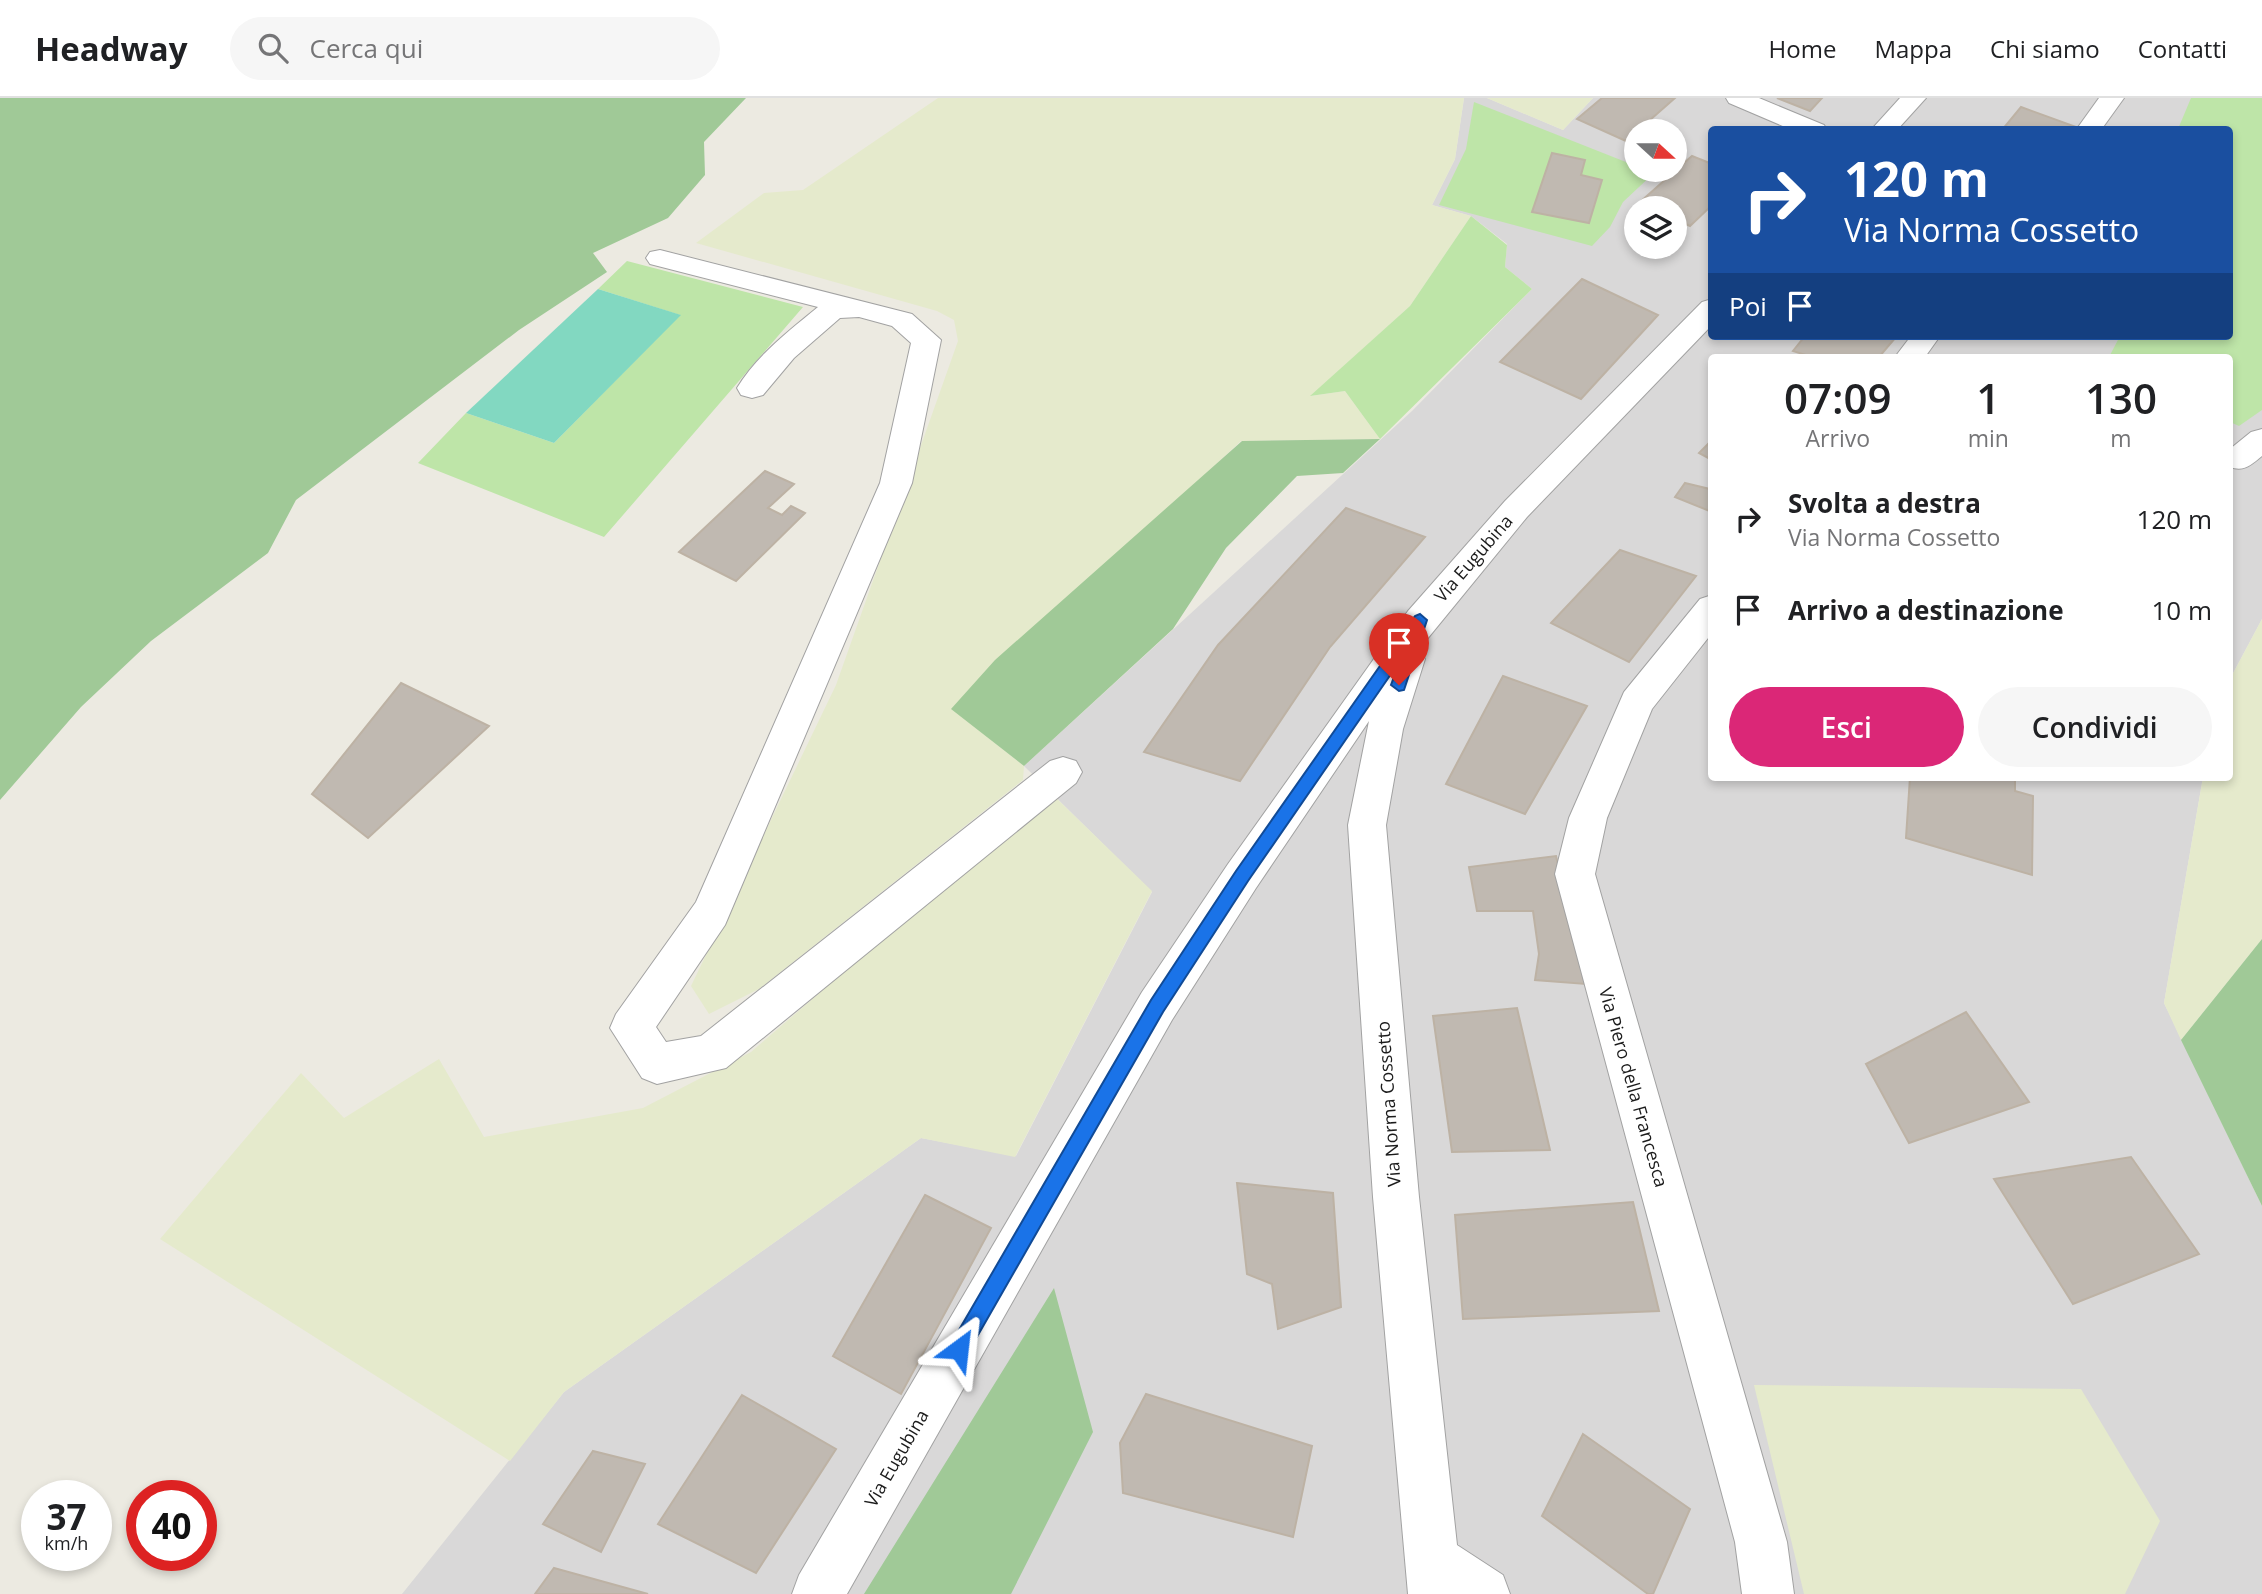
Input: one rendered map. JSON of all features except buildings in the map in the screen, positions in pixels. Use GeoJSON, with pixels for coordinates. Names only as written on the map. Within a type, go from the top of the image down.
{"type":"FeatureCollection","features":[{"type":"Feature","properties":{"kind":"street"},"geometry":{"type":"LineString","coordinates":[[1738,98],[1805,126]]}},
{"type":"Feature","properties":{"kind":"street"},"geometry":{"type":"LineString","coordinates":[[1888,126],[1914,98]]}},
{"type":"Feature","properties":{"kind":"street"},"geometry":{"type":"LineString","coordinates":[[2091,126],[2112,98]]}},
{"type":"Feature","properties":{"kind":"street"},"geometry":{"type":"LineString","coordinates":[[660,258],[902,320],[926,340],[896,483],[711,914],[631,1028],[656,1064],[711,1054],[1063,772]]}},
{"type":"Feature","properties":{"kind":"street"},"geometry":{"type":"LineString","coordinates":[[752,388],[784,351],[833,309],[860,308]]}},
{"type":"Feature","properties":{"kind":"street","name":"Via Eugubina"},"geometry":{"type":"LineString","coordinates":[[818,1594],[1157,1006],[1242,876],[1420,620],[1516,509],[1708,312]]}},
{"type":"Feature","properties":{"kind":"street"},"geometry":{"type":"LineString","coordinates":[[1912,354],[1923,340]]}},
{"type":"Feature","properties":{"kind":"street","name":"Via Piero della Francesca"},"geometry":{"type":"LineString","coordinates":[[1708,613],[1637,702],[1588,818],[1575,874],[1761,1542],[1768,1594]]}},
{"type":"Feature","properties":{"kind":"street","name":"Via Norma Cossetto"},"geometry":{"type":"LineString","coordinates":[[1420,620],[1385,729],[1367,825],[1396,1197],[1420,1466],[1433,1577]]}},
{"type":"Feature","properties":{"kind":"street"},"geometry":{"type":"LineString","coordinates":[[1433,1577],[1484,1594]]}},
{"type":"Feature","properties":{"kind":"shaded area"},"geometry":{"type":"Polygon","coordinates":[[[1464,98],[1487,98],[1563,130],[1593,98],[2262,98],[2262,619],[2233,673],[2233,354],[1708,354],[1708,781],[2202,781],[2164,1003],[2262,1206],[2262,1594],[402,1594],[564,1392],[921,1138],[1016,1156],[1152,892],[1024,766],[1412,411],[1532,289],[1505,267],[1507,244],[1471,216],[1432,205],[1455,159],[1464,98]]]}},
{"type":"Feature","properties":{"kind":"green space"},"geometry":{"type":"Polygon","coordinates":[[[0,98],[746,98],[704,142],[705,175],[668,218],[593,253],[607,272],[519,330],[296,500],[268,553],[151,641],[81,707],[0,800],[0,98]]]}},
{"type":"Feature","properties":{"kind":"green space"},"geometry":{"type":"Polygon","coordinates":[[[938,98],[1464,98],[1455,159],[1432,205],[1471,216],[1410,306],[1311,396],[1345,391],[1380,439],[1241,441],[952,709],[1024,766],[1023,780],[759,989],[709,1014],[691,986],[836,685],[958,341],[954,320],[937,311],[696,243],[764,193],[803,190],[938,98]]]}},
{"type":"Feature","properties":{"kind":"green space"},"geometry":{"type":"Polygon","coordinates":[[[1487,98],[1593,98],[1563,130],[1487,98]]]}},
{"type":"Feature","properties":{"kind":"green space"},"geometry":{"type":"Polygon","coordinates":[[[2191,98],[2262,98],[2262,410],[2239,426],[2233,423],[2233,354],[2111,354],[2118,340],[2233,340],[2233,126],[2179,126],[2191,98]]]}},
{"type":"Feature","properties":{"kind":"green space"},"geometry":{"type":"Polygon","coordinates":[[[1474,102],[1624,161],[1624,182],[1644,182],[1629,196],[1624,196],[1610,227],[1592,246],[1439,205],[1466,149],[1474,102]]]}},
{"type":"Feature","properties":{"kind":"green space"},"geometry":{"type":"Polygon","coordinates":[[[1471,216],[1507,245],[1505,267],[1532,289],[1380,439],[1345,391],[1310,396],[1410,306],[1471,216]]]}},
{"type":"Feature","properties":{"kind":"green space"},"geometry":{"type":"Polygon","coordinates":[[[627,261],[803,307],[604,537],[418,463],[466,413],[554,443],[680,315],[598,289],[627,261]]]}},
{"type":"Feature","properties":{"kind":"green space"},"geometry":{"type":"Polygon","coordinates":[[[598,289],[681,315],[554,443],[466,413],[598,289]]]}},
{"type":"Feature","properties":{"kind":"green space"},"geometry":{"type":"Polygon","coordinates":[[[1380,439],[1343,473],[1297,476],[1226,548],[1173,629],[1024,766],[951,709],[995,660],[1242,441],[1380,439]]]}},
{"type":"Feature","properties":{"kind":"green space"},"geometry":{"type":"Polygon","coordinates":[[[2262,619],[2262,939],[2181,1040],[2164,1003],[2202,781],[2233,781],[2233,673],[2262,619]]]}},
{"type":"Feature","properties":{"kind":"green space"},"geometry":{"type":"Polygon","coordinates":[[[1051,793],[1152,891],[1015,1157],[921,1138],[564,1392],[510,1461],[160,1239],[301,1073],[344,1118],[439,1059],[484,1137],[643,1108],[751,1052],[1051,793]]]}},
{"type":"Feature","properties":{"kind":"green space"},"geometry":{"type":"Polygon","coordinates":[[[2262,939],[2262,1206],[2181,1040],[2262,939]]]}},
{"type":"Feature","properties":{"kind":"green space"},"geometry":{"type":"Polygon","coordinates":[[[1054,1288],[1093,1432],[1011,1594],[864,1594],[1054,1288]]]}},
{"type":"Feature","properties":{"kind":"green space"},"geometry":{"type":"Polygon","coordinates":[[[1754,1385],[2081,1389],[2160,1521],[2125,1594],[1804,1594],[1754,1385]]]}},
{"type":"Feature","properties":{"kind":"route"},"geometry":{"type":"LineString","coordinates":[[959,1349],[1157,1006],[1242,876],[1420,620],[1399,685]]}}]}
